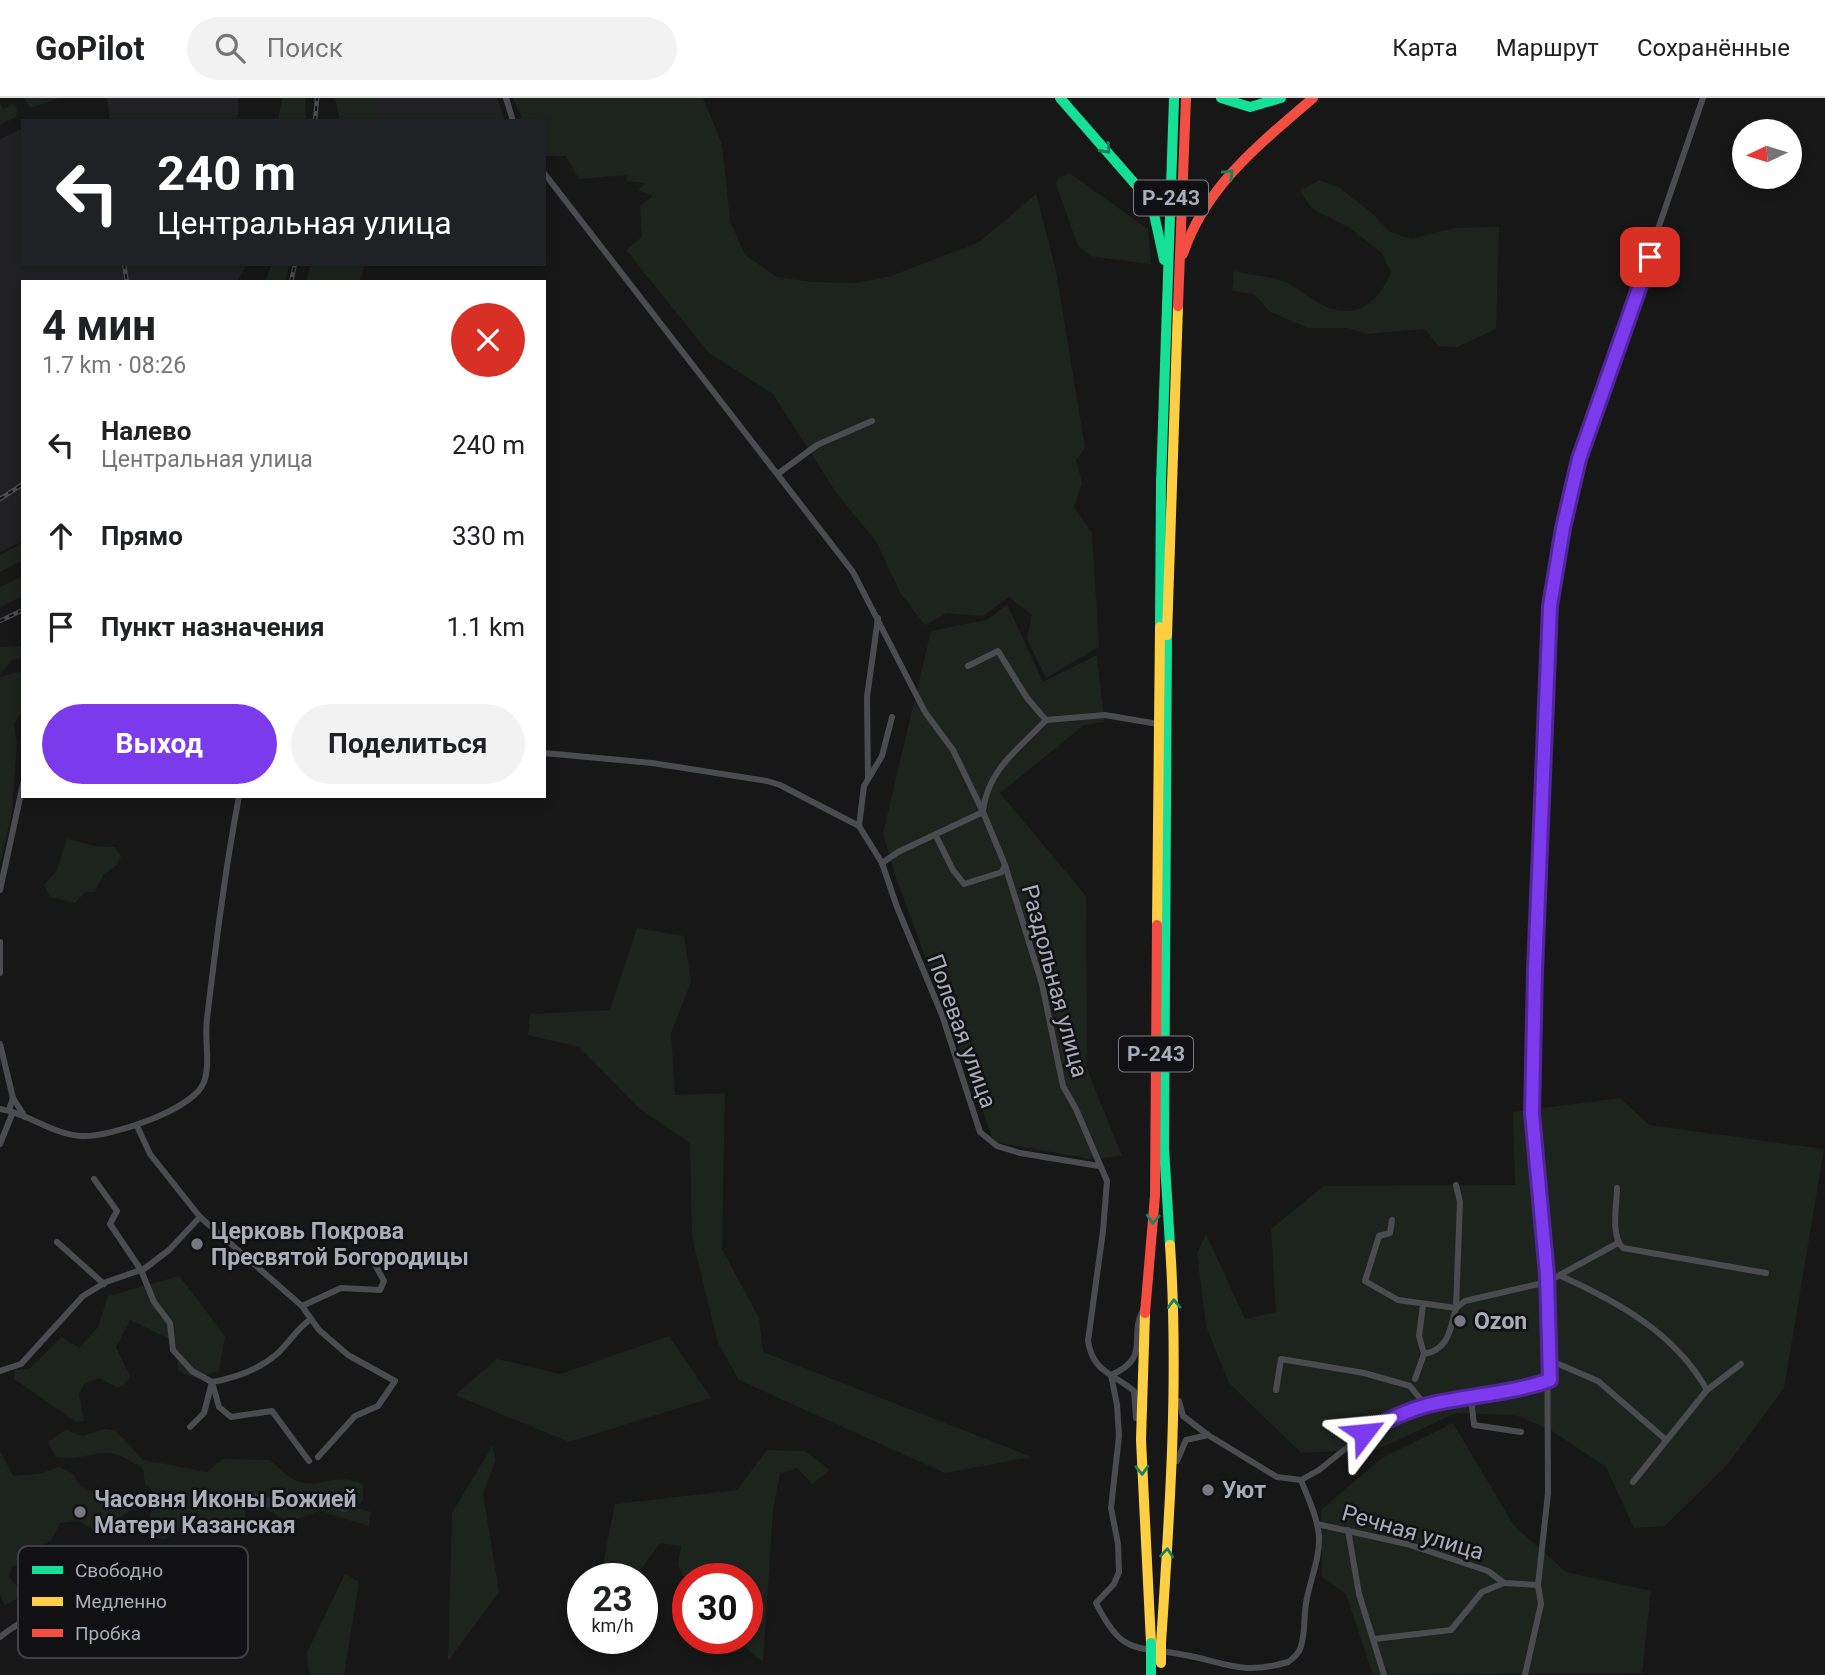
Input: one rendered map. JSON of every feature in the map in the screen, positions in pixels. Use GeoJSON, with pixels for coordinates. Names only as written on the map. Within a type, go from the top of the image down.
{"type":"FeatureCollection","features":[{"type":"Feature","properties":{"kind":"highway"},"geometry":{"type":"LineString","coordinates":[[1060,98],[1121,165],[1149,203],[1161,247],[1167,299]]}},
{"type":"Feature","properties":{"kind":"highway","name":"Р-243"},"geometry":{"type":"LineString","coordinates":[[1156,1669],[1141,1440],[1144,1308],[1155,1196],[1161,483],[1174,98]]}},
{"type":"Feature","properties":{"kind":"highway","name":"Р-243"},"geometry":{"type":"LineString","coordinates":[[1156,1643],[1171,1500],[1175,1372],[1174,1300],[1165,1184],[1167,579],[1186,98]]}},
{"type":"Feature","properties":{"kind":"highway"},"geometry":{"type":"LineString","coordinates":[[1222,98],[1250,107],[1281,98]]}},
{"type":"Feature","properties":{"kind":"highway"},"geometry":{"type":"LineString","coordinates":[[1178,277],[1193,223],[1214,189],[1313,98]]}},
{"type":"Feature","properties":{"kind":"street"},"geometry":{"type":"LineString","coordinates":[[506,98],[512,119]]}},
{"type":"Feature","properties":{"kind":"street"},"geometry":{"type":"LineString","coordinates":[[1525,1675],[1541,1604],[1538,1585],[1548,1493],[1550,1380],[1547,1282],[1532,1113],[1550,606],[1563,528],[1579,459],[1703,98]]}},
{"type":"Feature","properties":{"kind":"street","name":"Раздольная улица"},"geometry":{"type":"LineString","coordinates":[[546,176],[632,290],[671,335],[779,473],[853,572],[878,616],[925,712],[953,750],[983,812],[1005,866],[1042,984],[1063,1086],[1076,1109],[1107,1181],[1107,1202],[1088,1341],[1090,1354],[1099,1368],[1135,1391],[1141,1440]]}},
{"type":"Feature","properties":{"kind":"street"},"geometry":{"type":"LineString","coordinates":[[779,473],[817,445],[872,421]]}},
{"type":"Feature","properties":{"kind":"street"},"geometry":{"type":"LineString","coordinates":[[546,753],[652,763],[767,781],[780,785],[859,826],[867,778],[867,697],[878,616]]}},
{"type":"Feature","properties":{"kind":"street"},"geometry":{"type":"LineString","coordinates":[[968,666],[998,651],[1027,698],[1046,720]]}},
{"type":"Feature","properties":{"kind":"street"},"geometry":{"type":"LineString","coordinates":[[882,863],[898,852],[983,812],[986,790],[992,775],[1046,720],[1105,715],[1158,724]]}},
{"type":"Feature","properties":{"kind":"street"},"geometry":{"type":"LineString","coordinates":[[867,778],[882,756],[892,717]]}},
{"type":"Feature","properties":{"kind":"street"},"geometry":{"type":"LineString","coordinates":[[0,890],[21,793]]}},
{"type":"Feature","properties":{"kind":"street"},"geometry":{"type":"LineString","coordinates":[[0,1109],[11,1111],[54,1130],[81,1136],[100,1135],[137,1126],[186,1102],[204,1083],[206,1026],[215,952],[239,798]]}},
{"type":"Feature","properties":{"kind":"street","name":"Полевая улица"},"geometry":{"type":"LineString","coordinates":[[859,826],[882,863],[897,907],[942,1015],[980,1132],[997,1146],[1020,1153],[1098,1162]]}},
{"type":"Feature","properties":{"kind":"street"},"geometry":{"type":"LineString","coordinates":[[936,836],[953,870],[964,884],[1002,872],[1005,866]]}},
{"type":"Feature","properties":{"kind":"street"},"geometry":{"type":"LineString","coordinates":[[0,942],[0,973]]}},
{"type":"Feature","properties":{"kind":"street"},"geometry":{"type":"LineString","coordinates":[[0,1044],[13,1098],[25,1117]]}},
{"type":"Feature","properties":{"kind":"street"},"geometry":{"type":"LineString","coordinates":[[0,1144],[13,1098]]}},
{"type":"Feature","properties":{"kind":"street"},"geometry":{"type":"LineString","coordinates":[[137,1126],[150,1154],[200,1217],[302,1306],[319,1330],[348,1354],[395,1381],[378,1406],[355,1416],[317,1457]]}},
{"type":"Feature","properties":{"kind":"street"},"geometry":{"type":"LineString","coordinates":[[94,1179],[117,1211],[110,1224],[141,1270],[154,1302],[170,1323],[173,1350],[192,1371],[212,1382],[235,1379],[278,1353],[296,1329],[311,1319]]}},
{"type":"Feature","properties":{"kind":"street"},"geometry":{"type":"LineString","coordinates":[[1424,1354],[1437,1352],[1448,1339],[1456,1308],[1460,1202],[1456,1185]]}},
{"type":"Feature","properties":{"kind":"street"},"geometry":{"type":"LineString","coordinates":[[1617,1188],[1618,1243],[1623,1248],[1766,1273]]}},
{"type":"Feature","properties":{"kind":"street"},"geometry":{"type":"LineString","coordinates":[[2,1370],[21,1364],[83,1296],[104,1284],[141,1270],[169,1250],[200,1217]]}},
{"type":"Feature","properties":{"kind":"street"},"geometry":{"type":"LineString","coordinates":[[1392,1220],[1390,1233],[1379,1236],[1365,1281],[1398,1300],[1423,1305],[1456,1308],[1465,1301],[1547,1282],[1618,1243]]}},
{"type":"Feature","properties":{"kind":"street"},"geometry":{"type":"LineString","coordinates":[[57,1242],[104,1284]]}},
{"type":"Feature","properties":{"kind":"street"},"geometry":{"type":"LineString","coordinates":[[302,1306],[341,1288],[380,1290],[384,1281],[372,1259]]}},
{"type":"Feature","properties":{"kind":"street"},"geometry":{"type":"LineString","coordinates":[[1561,1276],[1624,1307],[1660,1334],[1697,1373],[1707,1390]]}},
{"type":"Feature","properties":{"kind":"street"},"geometry":{"type":"LineString","coordinates":[[1415,1379],[1424,1354],[1419,1336],[1423,1305]]}},
{"type":"Feature","properties":{"kind":"street"},"geometry":{"type":"LineString","coordinates":[[1144,1308],[1140,1315],[1137,1354],[1125,1368],[1111,1375],[1118,1405],[1119,1436],[1111,1508],[1118,1544],[1119,1572],[1114,1584],[1096,1603],[1111,1630],[1123,1643],[1141,1651],[1195,1657],[1226,1669],[1244,1672],[1289,1661],[1301,1650],[1306,1600],[1318,1552],[1317,1524],[1301,1480]]}},
{"type":"Feature","properties":{"kind":"street"},"geometry":{"type":"LineString","coordinates":[[1276,1390],[1281,1359],[1364,1373],[1410,1386],[1426,1406]]}},
{"type":"Feature","properties":{"kind":"street"},"geometry":{"type":"LineString","coordinates":[[1549,1360],[1598,1381],[1665,1439]]}},
{"type":"Feature","properties":{"kind":"street"},"geometry":{"type":"LineString","coordinates":[[1633,1482],[1707,1390],[1741,1364]]}},
{"type":"Feature","properties":{"kind":"street"},"geometry":{"type":"LineString","coordinates":[[1175,1372],[1179,1408],[1183,1416],[1208,1435],[1277,1477],[1301,1480],[1319,1470],[1364,1433],[1394,1416],[1426,1406],[1518,1391],[1550,1380]]}},
{"type":"Feature","properties":{"kind":"street"},"geometry":{"type":"LineString","coordinates":[[190,1427],[204,1413],[212,1382]]}},
{"type":"Feature","properties":{"kind":"street"},"geometry":{"type":"LineString","coordinates":[[212,1382],[219,1407],[232,1418],[272,1411],[309,1461]]}},
{"type":"Feature","properties":{"kind":"street"},"geometry":{"type":"LineString","coordinates":[[1471,1398],[1474,1425],[1521,1432]]}},
{"type":"Feature","properties":{"kind":"street"},"geometry":{"type":"LineString","coordinates":[[1171,1500],[1181,1447],[1193,1437],[1208,1435]]}},
{"type":"Feature","properties":{"kind":"street","name":"Речная улица"},"geometry":{"type":"LineString","coordinates":[[1317,1524],[1407,1544],[1488,1571],[1504,1583],[1538,1585]]}},
{"type":"Feature","properties":{"kind":"street"},"geometry":{"type":"LineString","coordinates":[[1348,1530],[1359,1594],[1384,1675]]}},
{"type":"Feature","properties":{"kind":"street"},"geometry":{"type":"LineString","coordinates":[[1374,1639],[1451,1630],[1482,1592],[1504,1583]]}},
{"type":"Feature","properties":{"kind":"street"},"geometry":{"type":"LineString","coordinates":[[0,1637],[18,1625]]}},
{"type":"Feature","properties":{"kind":"shaded area"},"geometry":{"type":"Polygon","coordinates":[[[24,98],[59,98],[31,108],[24,98]]]}},
{"type":"Feature","properties":{"kind":"shaded area"},"geometry":{"type":"Polygon","coordinates":[[[107,98],[238,98],[237,119],[110,119],[107,98]]]}},
{"type":"Feature","properties":{"kind":"shaded area"},"geometry":{"type":"Polygon","coordinates":[[[282,98],[305,98],[306,119],[278,119],[282,98]]]}},
{"type":"Feature","properties":{"kind":"shaded area"},"geometry":{"type":"Polygon","coordinates":[[[335,98],[376,98],[376,119],[340,119],[335,98]]]}},
{"type":"Feature","properties":{"kind":"shaded area"},"geometry":{"type":"Polygon","coordinates":[[[359,98],[497,98],[504,119],[358,119],[359,98]]]}},
{"type":"Feature","properties":{"kind":"shaded area"},"geometry":{"type":"Polygon","coordinates":[[[513,98],[703,98],[722,144],[730,221],[745,255],[777,277],[811,282],[857,283],[891,276],[979,242],[1036,194],[1056,271],[1085,448],[1076,460],[1082,483],[1074,507],[1092,533],[1099,647],[1046,678],[1027,639],[1032,615],[1009,597],[983,616],[947,613],[925,625],[901,594],[876,541],[837,494],[773,394],[709,353],[626,250],[642,237],[640,206],[653,196],[638,190],[645,183],[626,181],[627,175],[579,179],[566,156],[546,156],[546,119],[522,119],[513,98]]]}},
{"type":"Feature","properties":{"kind":"shaded area"},"geometry":{"type":"Polygon","coordinates":[[[0,102],[3,109],[13,104],[17,108],[16,117],[0,125],[0,102]]]}},
{"type":"Feature","properties":{"kind":"shaded area"},"geometry":{"type":"Polygon","coordinates":[[[21,129],[21,266],[245,268],[238,280],[21,280],[21,542],[0,552],[0,139],[21,129]]]}},
{"type":"Feature","properties":{"kind":"shaded area"},"geometry":{"type":"Polygon","coordinates":[[[1069,173],[1148,229],[1151,264],[1090,256],[1078,246],[1056,184],[1058,178],[1069,173]]]}},
{"type":"Feature","properties":{"kind":"shaded area"},"geometry":{"type":"Polygon","coordinates":[[[1319,180],[1340,188],[1374,215],[1390,232],[1411,239],[1455,228],[1499,227],[1496,329],[1457,347],[1438,346],[1425,329],[1367,334],[1348,328],[1308,328],[1269,311],[1254,294],[1232,291],[1234,271],[1282,281],[1319,303],[1343,311],[1363,307],[1379,294],[1391,273],[1382,253],[1350,228],[1312,209],[1300,191],[1319,180]]]}},
{"type":"Feature","properties":{"kind":"shaded area"},"geometry":{"type":"Polygon","coordinates":[[[271,266],[289,266],[286,280],[266,279],[271,266]]]}},
{"type":"Feature","properties":{"kind":"shaded area"},"geometry":{"type":"Polygon","coordinates":[[[310,266],[364,266],[360,280],[307,280],[310,266]]]}},
{"type":"Feature","properties":{"kind":"shaded area"},"geometry":{"type":"Polygon","coordinates":[[[21,544],[21,561],[0,572],[0,555],[21,544]]]}},
{"type":"Feature","properties":{"kind":"shaded area"},"geometry":{"type":"Polygon","coordinates":[[[21,577],[21,597],[0,607],[0,587],[21,577]]]}},
{"type":"Feature","properties":{"kind":"shaded area"},"geometry":{"type":"Polygon","coordinates":[[[1007,604],[1043,682],[1097,655],[1104,722],[1084,725],[1000,793],[1086,896],[1087,1069],[1122,1156],[1091,1159],[994,1142],[896,878],[883,833],[931,631],[987,620],[1007,604]]]}},
{"type":"Feature","properties":{"kind":"shaded area"},"geometry":{"type":"Polygon","coordinates":[[[21,646],[21,658],[12,660],[0,674],[0,647],[21,646]]]}},
{"type":"Feature","properties":{"kind":"shaded area"},"geometry":{"type":"Polygon","coordinates":[[[21,672],[21,713],[14,725],[17,745],[12,812],[0,864],[0,677],[21,672]]]}},
{"type":"Feature","properties":{"kind":"shaded area"},"geometry":{"type":"Polygon","coordinates":[[[67,839],[94,846],[114,847],[121,857],[116,866],[103,875],[95,892],[85,892],[75,903],[50,897],[44,885],[57,870],[67,839]]]}},
{"type":"Feature","properties":{"kind":"shaded area"},"geometry":{"type":"Polygon","coordinates":[[[637,928],[684,936],[691,982],[671,1033],[675,1095],[725,1093],[722,1249],[759,1318],[763,1352],[1032,1457],[945,1473],[739,1380],[718,1343],[692,1237],[690,1143],[640,1109],[579,1047],[528,1035],[530,1014],[610,1010],[637,928]]]}},
{"type":"Feature","properties":{"kind":"shaded area"},"geometry":{"type":"Polygon","coordinates":[[[1620,1098],[1649,1125],[1824,1149],[1784,1388],[1727,1465],[1665,1526],[1634,1528],[1606,1467],[1549,1429],[1515,1415],[1456,1413],[1378,1449],[1301,1453],[1229,1383],[1206,1326],[1197,1253],[1206,1234],[1245,1319],[1276,1312],[1271,1229],[1324,1186],[1515,1185],[1513,1112],[1620,1098]]]}},
{"type":"Feature","properties":{"kind":"shaded area"},"geometry":{"type":"Polygon","coordinates":[[[179,1276],[225,1336],[219,1370],[197,1379],[178,1371],[176,1342],[130,1320],[116,1347],[130,1377],[123,1386],[116,1387],[99,1378],[84,1384],[79,1394],[84,1421],[76,1422],[14,1379],[15,1370],[29,1369],[62,1337],[79,1348],[98,1327],[108,1296],[179,1276]]]}},
{"type":"Feature","properties":{"kind":"shaded area"},"geometry":{"type":"Polygon","coordinates":[[[669,1336],[711,1398],[569,1442],[455,1395],[497,1359],[560,1374],[669,1336]]]}},
{"type":"Feature","properties":{"kind":"shaded area"},"geometry":{"type":"Polygon","coordinates":[[[1453,1423],[1514,1526],[1566,1572],[1651,1591],[1642,1673],[1373,1675],[1346,1594],[1322,1577],[1321,1510],[1382,1458],[1453,1423]]]}},
{"type":"Feature","properties":{"kind":"shaded area"},"geometry":{"type":"Polygon","coordinates":[[[104,1429],[115,1430],[143,1460],[207,1472],[222,1459],[270,1460],[289,1477],[302,1483],[341,1479],[355,1481],[363,1485],[363,1500],[357,1508],[371,1512],[369,1526],[319,1511],[289,1522],[268,1510],[245,1510],[246,1523],[210,1530],[189,1525],[165,1539],[149,1538],[146,1526],[158,1496],[145,1484],[143,1469],[112,1453],[71,1458],[55,1457],[48,1442],[66,1430],[83,1436],[104,1429]]]}},
{"type":"Feature","properties":{"kind":"shaded area"},"geometry":{"type":"Polygon","coordinates":[[[493,1445],[495,1461],[483,1494],[499,1592],[448,1661],[452,1513],[493,1445]]]}},
{"type":"Feature","properties":{"kind":"shaded area"},"geometry":{"type":"Polygon","coordinates":[[[767,1450],[805,1451],[830,1470],[812,1484],[797,1468],[780,1474],[773,1510],[763,1662],[753,1654],[763,1654],[763,1563],[678,1563],[681,1546],[660,1543],[646,1563],[603,1563],[615,1504],[737,1490],[767,1450]]]}},
{"type":"Feature","properties":{"kind":"shaded area"},"geometry":{"type":"Polygon","coordinates":[[[0,1451],[13,1476],[39,1474],[59,1467],[74,1474],[80,1485],[88,1490],[142,1496],[141,1506],[117,1518],[101,1534],[78,1521],[60,1523],[51,1541],[42,1546],[18,1546],[18,1565],[12,1567],[9,1577],[18,1587],[18,1598],[5,1605],[0,1595],[0,1451]]]}},
{"type":"Feature","properties":{"kind":"shaded area"},"geometry":{"type":"Polygon","coordinates":[[[345,1574],[359,1582],[344,1675],[309,1675],[307,1653],[345,1574]]]}},
{"type":"Feature","properties":{"kind":"waterway"},"geometry":{"type":"LineString","coordinates":[[254,1498],[263,1503],[279,1500],[300,1504],[327,1501],[344,1507]]}},
{"type":"Feature","properties":{"kind":"railway"},"geometry":{"type":"LineString","coordinates":[[315,119],[317,98]]}},
{"type":"Feature","properties":{"kind":"railway"},"geometry":{"type":"LineString","coordinates":[[124,266],[127,280]]}},
{"type":"Feature","properties":{"kind":"railway"},"geometry":{"type":"LineString","coordinates":[[291,280],[295,266]]}},
{"type":"Feature","properties":{"kind":"railway"},"geometry":{"type":"LineString","coordinates":[[0,499],[21,485]]}},
{"type":"Feature","properties":{"kind":"railway"},"geometry":{"type":"LineString","coordinates":[[0,621],[21,611]]}},
{"type":"Feature","properties":{"kind":"traffic: fast"},"geometry":{"type":"LineString","coordinates":[[1060,98],[1143,193],[1154,214],[1164,260]]}},
{"type":"Feature","properties":{"kind":"traffic: fast"},"geometry":{"type":"LineString","coordinates":[[1160,627],[1161,483],[1174,98]]}},
{"type":"Feature","properties":{"kind":"traffic: fast"},"geometry":{"type":"LineString","coordinates":[[1221,98],[1250,107],[1281,98]]}},
{"type":"Feature","properties":{"kind":"traffic: fast"},"geometry":{"type":"LineString","coordinates":[[1167,635],[1164,1148],[1170,1245]]}},
{"type":"Feature","properties":{"kind":"traffic: fast"},"geometry":{"type":"LineString","coordinates":[[1151,1643],[1151,1663]]}},
{"type":"Feature","properties":{"kind":"traffic: fast"},"geometry":{"type":"LineString","coordinates":[[1151,1663],[1151,1675]]}},
{"type":"Feature","properties":{"kind":"traffic: slow"},"geometry":{"type":"LineString","coordinates":[[1167,635],[1178,306]]}},
{"type":"Feature","properties":{"kind":"traffic: slow"},"geometry":{"type":"LineString","coordinates":[[1157,925],[1160,627]]}},
{"type":"Feature","properties":{"kind":"traffic: slow"},"geometry":{"type":"LineString","coordinates":[[1161,1643],[1173,1394],[1170,1245]]}},
{"type":"Feature","properties":{"kind":"traffic: slow"},"geometry":{"type":"LineString","coordinates":[[1145,1313],[1141,1440],[1151,1643]]}},
{"type":"Feature","properties":{"kind":"traffic: slow"},"geometry":{"type":"LineString","coordinates":[[1161,1643],[1161,1663]]}},
{"type":"Feature","properties":{"kind":"traffic: jam"},"geometry":{"type":"LineString","coordinates":[[1178,306],[1186,98]]}},
{"type":"Feature","properties":{"kind":"traffic: jam"},"geometry":{"type":"LineString","coordinates":[[1183,254],[1193,229],[1220,186],[1255,149],[1313,98]]}},
{"type":"Feature","properties":{"kind":"traffic: jam"},"geometry":{"type":"LineString","coordinates":[[1145,1313],[1155,1196],[1157,925]]}},
{"type":"Feature","properties":{"kind":"place","name":"Церковь Покрова Пресвятой Богородицы"},"geometry":{"type":"Point","coordinates":[197,1244]}},
{"type":"Feature","properties":{"kind":"place","name":"Ozon"},"geometry":{"type":"Point","coordinates":[1460,1321]}},
{"type":"Feature","properties":{"kind":"place","name":"Уют"},"geometry":{"type":"Point","coordinates":[1208,1490]}},
{"type":"Feature","properties":{"kind":"place","name":"Часовня Иконы Божией Матери Казанская"},"geometry":{"type":"Point","coordinates":[80,1512]}},
{"type":"Feature","properties":{"kind":"route"},"geometry":{"type":"LineString","coordinates":[[1364,1433],[1394,1416],[1428,1405],[1518,1391],[1550,1380],[1547,1275],[1532,1113],[1550,606],[1563,528],[1579,459],[1650,257]]}}]}
